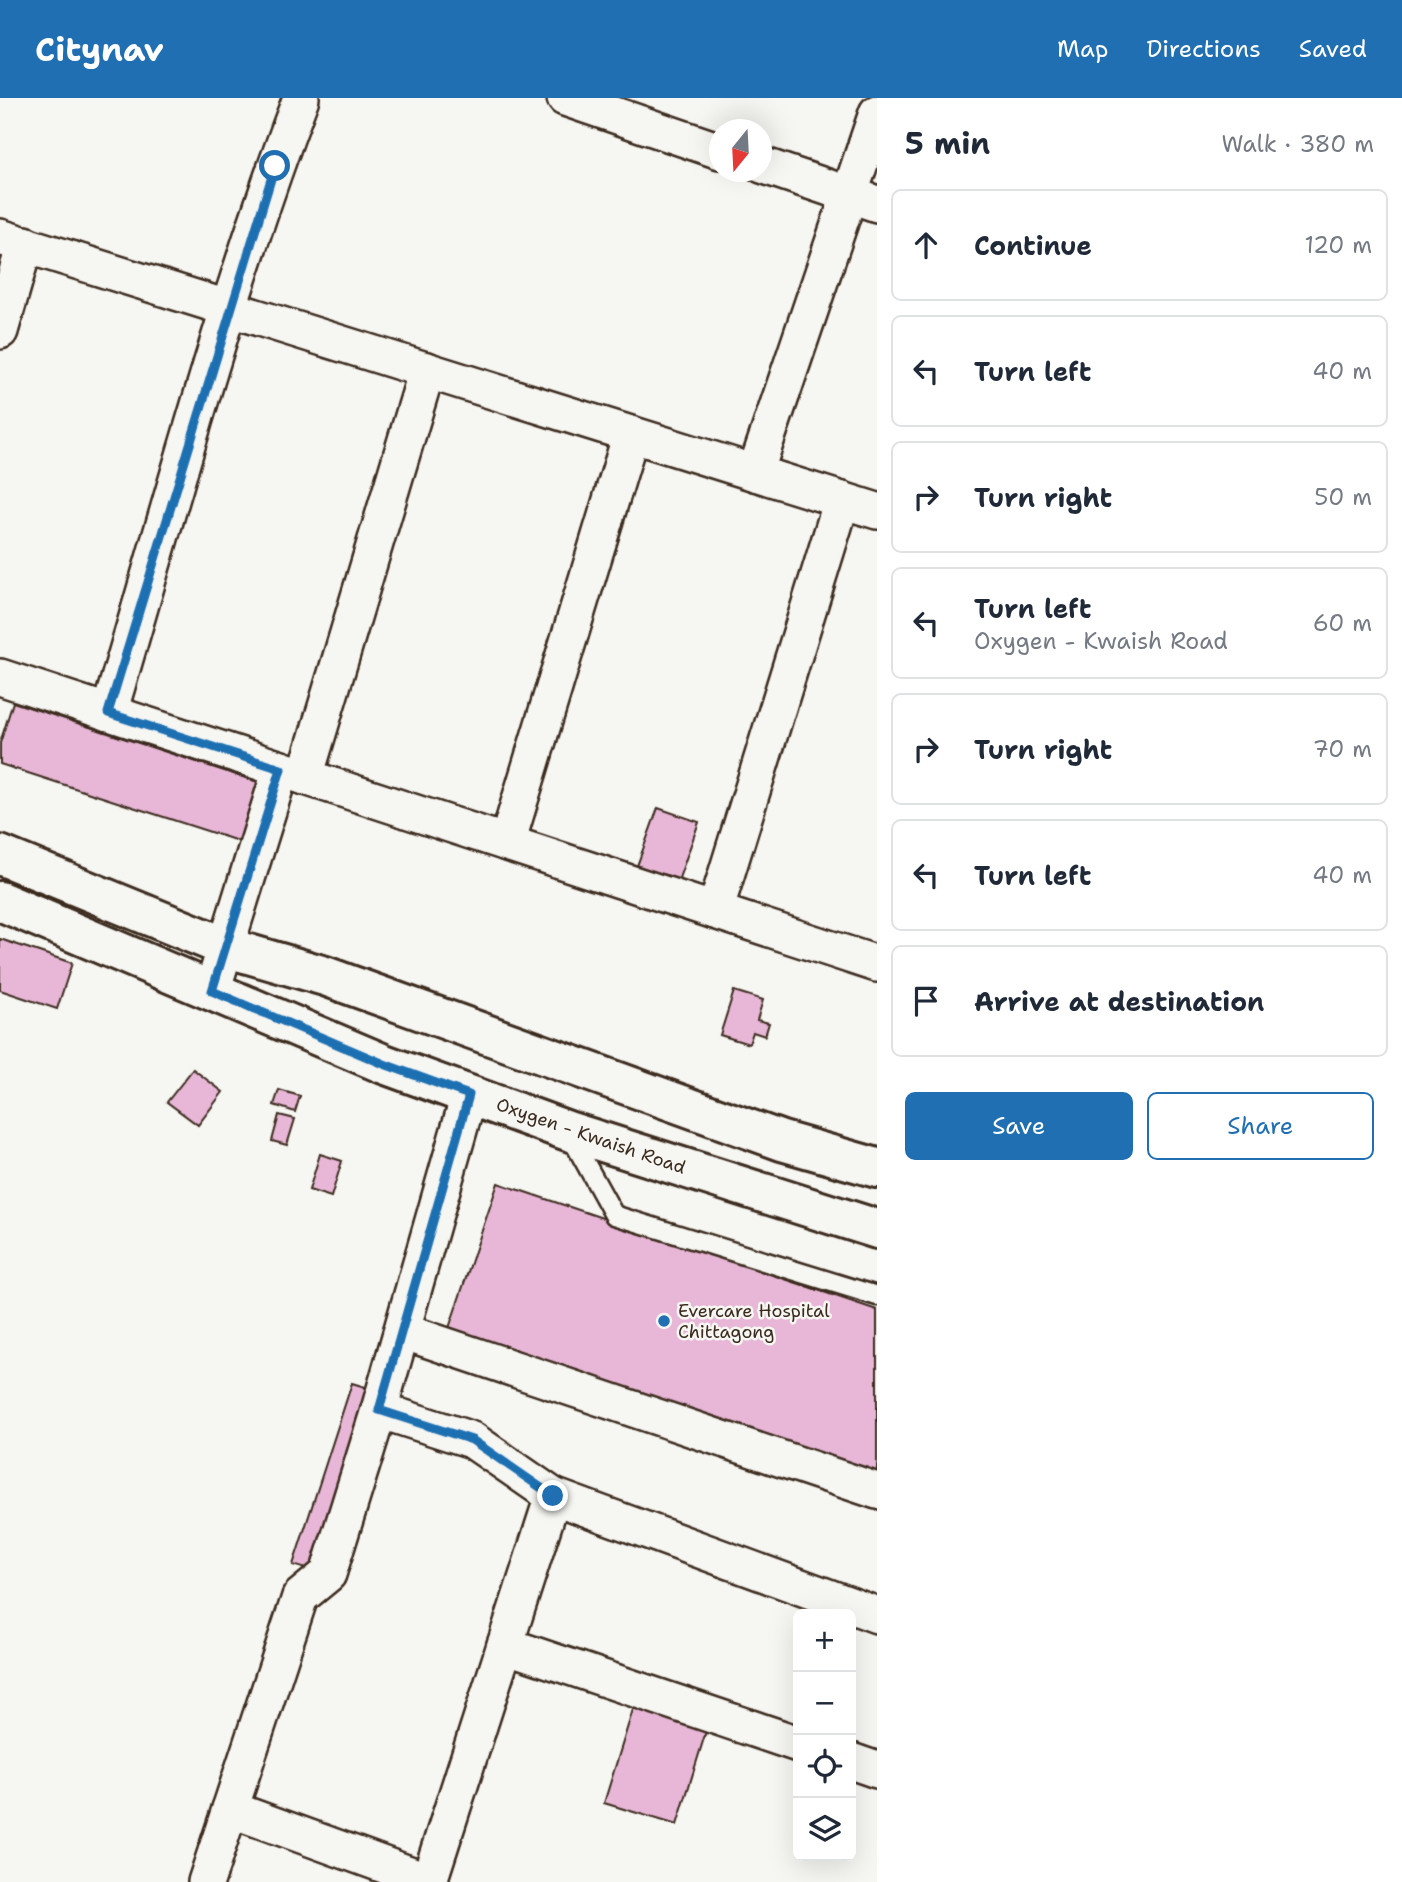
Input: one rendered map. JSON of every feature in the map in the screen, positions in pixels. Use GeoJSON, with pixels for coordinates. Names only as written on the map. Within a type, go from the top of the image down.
{"type":"FeatureCollection","features":[{"type":"Feature","properties":{"kind":"main road"},"geometry":{"type":"LineString","coordinates":[[0,855],[228,947],[325,976],[782,1140],[877,1168]]}},
{"type":"Feature","properties":{"kind":"main road","name":"Oxygen - Kwaish Road"},"geometry":{"type":"LineString","coordinates":[[0,901],[384,1064],[568,1131],[877,1229]]}},
{"type":"Feature","properties":{"kind":"street"},"geometry":{"type":"LineString","coordinates":[[108,713],[230,308],[275,166],[301,98]]}},
{"type":"Feature","properties":{"kind":"street"},"geometry":{"type":"LineString","coordinates":[[565,98],[709,148]]}},
{"type":"Feature","properties":{"kind":"street"},"geometry":{"type":"LineString","coordinates":[[755,473],[864,200],[877,113]]}},
{"type":"Feature","properties":{"kind":"street"},"geometry":{"type":"LineString","coordinates":[[772,169],[864,200]]}},
{"type":"Feature","properties":{"kind":"street"},"geometry":{"type":"LineString","coordinates":[[0,331],[12,240],[877,511]]}},
{"type":"Feature","properties":{"kind":"street"},"geometry":{"type":"LineString","coordinates":[[212,991],[293,773],[427,370]]}},
{"type":"Feature","properties":{"kind":"street"},"geometry":{"type":"LineString","coordinates":[[507,843],[631,434]]}},
{"type":"Feature","properties":{"kind":"street"},"geometry":{"type":"LineString","coordinates":[[715,911],[842,500]]}},
{"type":"Feature","properties":{"kind":"street"},"geometry":{"type":"LineString","coordinates":[[0,677],[877,964]]}},
{"type":"Feature","properties":{"kind":"street"},"geometry":{"type":"LineString","coordinates":[[206,1882],[300,1597],[328,1574],[379,1410],[469,1095]]}},
{"type":"Feature","properties":{"kind":"street"},"geometry":{"type":"LineString","coordinates":[[411,1334],[877,1491]]}},
{"type":"Feature","properties":{"kind":"street"},"geometry":{"type":"LineString","coordinates":[[379,1410],[472,1440],[553,1496],[877,1615]]}},
{"type":"Feature","properties":{"kind":"street"},"geometry":{"type":"LineString","coordinates":[[230,1809],[430,1882],[553,1496]]}},
{"type":"Feature","properties":{"kind":"street"},"geometry":{"type":"LineString","coordinates":[[505,1645],[793,1742]]}},
{"type":"Feature","properties":{"kind":"street"},"geometry":{"type":"LineString","coordinates":[[856,1763],[877,1770]]}},
{"type":"Feature","properties":{"kind":"lane"},"geometry":{"type":"LineString","coordinates":[[568,1131],[614,1215],[877,1296]]}},
{"type":"Feature","properties":{"kind":"building"},"geometry":{"type":"Polygon","coordinates":[[[13,702],[261,783],[241,842],[0,764],[0,743],[13,702]]]}},
{"type":"Feature","properties":{"kind":"building"},"geometry":{"type":"Polygon","coordinates":[[[658,808],[699,822],[678,881],[637,866],[658,808]]]}},
{"type":"Feature","properties":{"kind":"building"},"geometry":{"type":"Polygon","coordinates":[[[0,939],[72,963],[57,1009],[0,990],[0,939]]]}},
{"type":"Feature","properties":{"kind":"building"},"geometry":{"type":"Polygon","coordinates":[[[734,991],[763,1000],[757,1020],[769,1023],[765,1036],[753,1032],[749,1044],[720,1035],[734,991]]]}},
{"type":"Feature","properties":{"kind":"building"},"geometry":{"type":"Polygon","coordinates":[[[193,1069],[223,1092],[198,1125],[167,1102],[193,1069]]]}},
{"type":"Feature","properties":{"kind":"building"},"geometry":{"type":"Polygon","coordinates":[[[279,1090],[300,1096],[295,1112],[274,1105],[279,1090]]]}},
{"type":"Feature","properties":{"kind":"building"},"geometry":{"type":"Polygon","coordinates":[[[279,1115],[295,1119],[287,1145],[272,1141],[279,1115]]]}},
{"type":"Feature","properties":{"kind":"building"},"geometry":{"type":"Polygon","coordinates":[[[320,1154],[342,1161],[331,1197],[309,1190],[320,1154]]]}},
{"type":"Feature","properties":{"kind":"building","name":"Evercare Hospital Chittagong"},"geometry":{"type":"Polygon","coordinates":[[[498,1183],[877,1310],[877,1475],[448,1331],[498,1183]]]}},
{"type":"Feature","properties":{"kind":"building"},"geometry":{"type":"Polygon","coordinates":[[[352,1383],[375,1390],[316,1572],[293,1565],[352,1383]]]}},
{"type":"Feature","properties":{"kind":"building"},"geometry":{"type":"Polygon","coordinates":[[[635,1703],[708,1725],[677,1825],[604,1803],[635,1703]]]}},
{"type":"Feature","properties":{"kind":"place","name":"Evercare Hospital Chittagong"},"geometry":{"type":"Point","coordinates":[664,1321]}},
{"type":"Feature","properties":{"kind":"route"},"geometry":{"type":"LineString","coordinates":[[275,166],[108,713],[281,769],[228,947],[212,991],[384,1064],[469,1095],[379,1410],[472,1440],[553,1496]]}}]}
